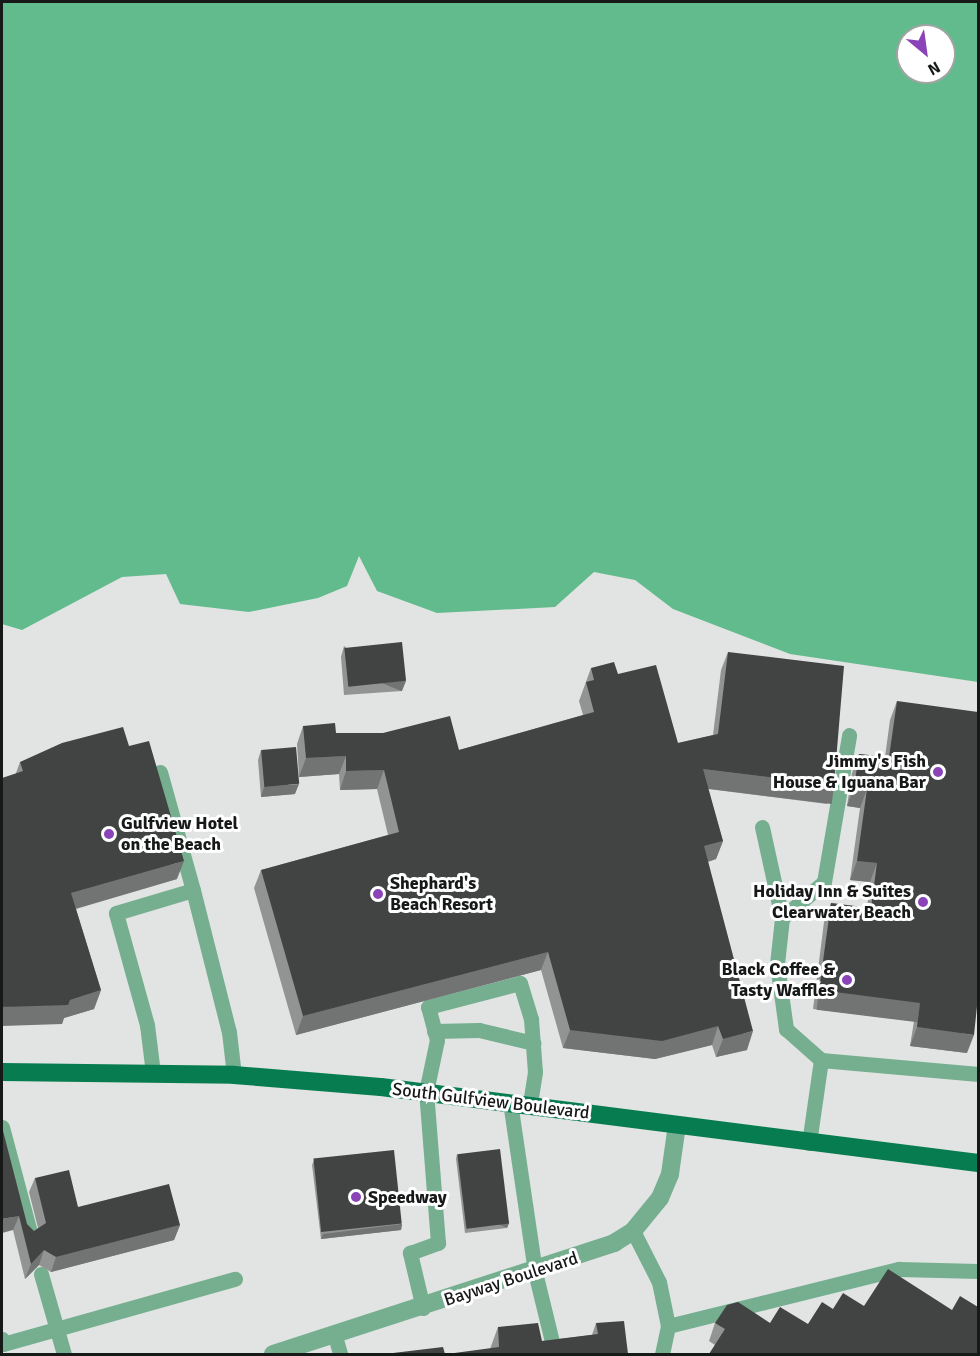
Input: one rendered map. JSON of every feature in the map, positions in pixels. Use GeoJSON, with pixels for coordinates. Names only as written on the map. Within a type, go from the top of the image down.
{"type":"FeatureCollection","features":[{"type":"Feature","properties":{"kind":"main road","name":"South Gulfview Boulevard"},"geometry":{"type":"LineString","coordinates":[[2,1072],[234,1075],[426,1092],[978,1163]]}},
{"type":"Feature","properties":{"kind":"street","name":"Bayway Boulevard"},"geometry":{"type":"LineString","coordinates":[[273,1354],[535,1272],[633,1231],[660,1198],[670,1174],[677,1125]]}},
{"type":"Feature","properties":{"kind":"lane"},"geometry":{"type":"LineString","coordinates":[[783,918],[824,882],[849,735]]}},
{"type":"Feature","properties":{"kind":"lane"},"geometry":{"type":"LineString","coordinates":[[160,772],[230,1032],[234,1075]]}},
{"type":"Feature","properties":{"kind":"lane"},"geometry":{"type":"LineString","coordinates":[[762,827],[783,918],[777,964],[786,1029],[821,1060],[978,1074]]}},
{"type":"Feature","properties":{"kind":"lane"},"geometry":{"type":"LineString","coordinates":[[153,1073],[147,1025],[116,913],[193,890]]}},
{"type":"Feature","properties":{"kind":"lane"},"geometry":{"type":"LineString","coordinates":[[423,1308],[410,1252],[438,1243],[426,1092],[435,1062],[434,1031],[428,1007],[520,983],[533,1043],[530,1105]]}},
{"type":"Feature","properties":{"kind":"lane"},"geometry":{"type":"LineString","coordinates":[[434,1031],[479,1030],[533,1043]]}},
{"type":"Feature","properties":{"kind":"lane"},"geometry":{"type":"LineString","coordinates":[[809,1143],[821,1060]]}},
{"type":"Feature","properties":{"kind":"lane"},"geometry":{"type":"LineString","coordinates":[[510,1102],[535,1272],[553,1346]]}},
{"type":"Feature","properties":{"kind":"lane"},"geometry":{"type":"LineString","coordinates":[[2,1127],[31,1236]]}},
{"type":"Feature","properties":{"kind":"lane"},"geometry":{"type":"LineString","coordinates":[[633,1231],[659,1282],[669,1326],[662,1354]]}},
{"type":"Feature","properties":{"kind":"lane"},"geometry":{"type":"LineString","coordinates":[[669,1326],[899,1269],[978,1271]]}},
{"type":"Feature","properties":{"kind":"lane"},"geometry":{"type":"LineString","coordinates":[[41,1274],[64,1354]]}},
{"type":"Feature","properties":{"kind":"lane"},"geometry":{"type":"LineString","coordinates":[[2,1339],[3,1344],[235,1279]]}},
{"type":"Feature","properties":{"kind":"lane"},"geometry":{"type":"LineString","coordinates":[[335,1336],[340,1354]]}},
{"type":"Feature","properties":{"kind":"shaded area"},"geometry":{"type":"Polygon","coordinates":[[[2,2],[978,2],[978,682],[790,654],[673,609],[635,580],[594,572],[555,607],[437,613],[377,591],[359,556],[347,586],[318,598],[249,612],[180,604],[166,574],[122,577],[22,630],[2,624],[2,2]]]}},
{"type":"Feature","properties":{"kind":"building"},"geometry":{"type":"Polygon","coordinates":[[[402,642],[406,681],[348,687],[344,648],[402,642]]]}},
{"type":"Feature","properties":{"kind":"building"},"geometry":{"type":"Polygon","coordinates":[[[728,652],[844,666],[834,785],[703,769],[723,841],[704,846],[753,1031],[723,1039],[718,1026],[662,1041],[570,1030],[548,952],[303,1016],[261,870],[399,832],[384,770],[346,771],[346,756],[306,758],[303,726],[335,723],[336,733],[383,733],[450,716],[459,750],[594,712],[586,682],[594,680],[591,668],[614,662],[618,674],[656,665],[678,743],[718,734],[728,652]]]}},
{"type":"Feature","properties":{"kind":"building","name":"Holiday Inn & Suites Clearwater Beach"},"geometry":{"type":"Polygon","coordinates":[[[897,701],[978,712],[978,997],[974,1035],[917,1027],[920,1003],[819,990],[831,903],[871,908],[877,863],[857,861],[867,789],[854,787],[859,754],[889,757],[897,701]]]}},
{"type":"Feature","properties":{"kind":"building"},"geometry":{"type":"Polygon","coordinates":[[[123,727],[129,746],[149,741],[184,861],[71,893],[101,990],[70,1000],[68,1005],[2,1007],[2,778],[23,771],[20,762],[62,743],[123,727]]]}},
{"type":"Feature","properties":{"kind":"building"},"geometry":{"type":"Polygon","coordinates":[[[296,747],[299,784],[264,787],[261,750],[296,747]]]}},
{"type":"Feature","properties":{"kind":"building"},"geometry":{"type":"Polygon","coordinates":[[[2,1127],[27,1224],[34,1231],[46,1223],[35,1178],[69,1170],[78,1207],[169,1184],[180,1225],[56,1257],[44,1250],[31,1264],[19,1216],[2,1219],[2,1127]]]}},
{"type":"Feature","properties":{"kind":"building","name":"Speedway"},"geometry":{"type":"Polygon","coordinates":[[[500,1149],[509,1223],[466,1229],[457,1154],[500,1149]]]}},
{"type":"Feature","properties":{"kind":"building","name":"Speedway"},"geometry":{"type":"Polygon","coordinates":[[[394,1150],[402,1224],[321,1232],[313,1158],[394,1150]]]}},
{"type":"Feature","properties":{"kind":"building"},"geometry":{"type":"Polygon","coordinates":[[[888,1269],[952,1310],[960,1296],[978,1307],[978,1354],[709,1354],[725,1329],[715,1323],[727,1305],[738,1302],[770,1323],[780,1307],[808,1324],[822,1302],[833,1309],[843,1293],[864,1306],[888,1269]]]}},
{"type":"Feature","properties":{"kind":"building"},"geometry":{"type":"Polygon","coordinates":[[[624,1321],[628,1354],[447,1354],[499,1347],[498,1327],[538,1323],[542,1341],[598,1334],[596,1323],[624,1321]]]}},
{"type":"Feature","properties":{"kind":"building"},"geometry":{"type":"Polygon","coordinates":[[[443,1347],[445,1354],[393,1354],[393,1353],[443,1347]]]}},
{"type":"Feature","properties":{"kind":"place","name":"Jimmy's Fish House & Iguana Bar"},"geometry":{"type":"Point","coordinates":[938,772]}},
{"type":"Feature","properties":{"kind":"place","name":"Gulfview Hotel on the Beach"},"geometry":{"type":"Point","coordinates":[109,834]}},
{"type":"Feature","properties":{"kind":"place","name":"Shephard's Beach Resort"},"geometry":{"type":"Point","coordinates":[378,894]}},
{"type":"Feature","properties":{"kind":"place","name":"Holiday Inn & Suites Clearwater Beach"},"geometry":{"type":"Point","coordinates":[923,902]}},
{"type":"Feature","properties":{"kind":"place","name":"Black Coffee & Tasty Waffles"},"geometry":{"type":"Point","coordinates":[847,980]}},
{"type":"Feature","properties":{"kind":"place","name":"Speedway"},"geometry":{"type":"Point","coordinates":[356,1197]}}]}
